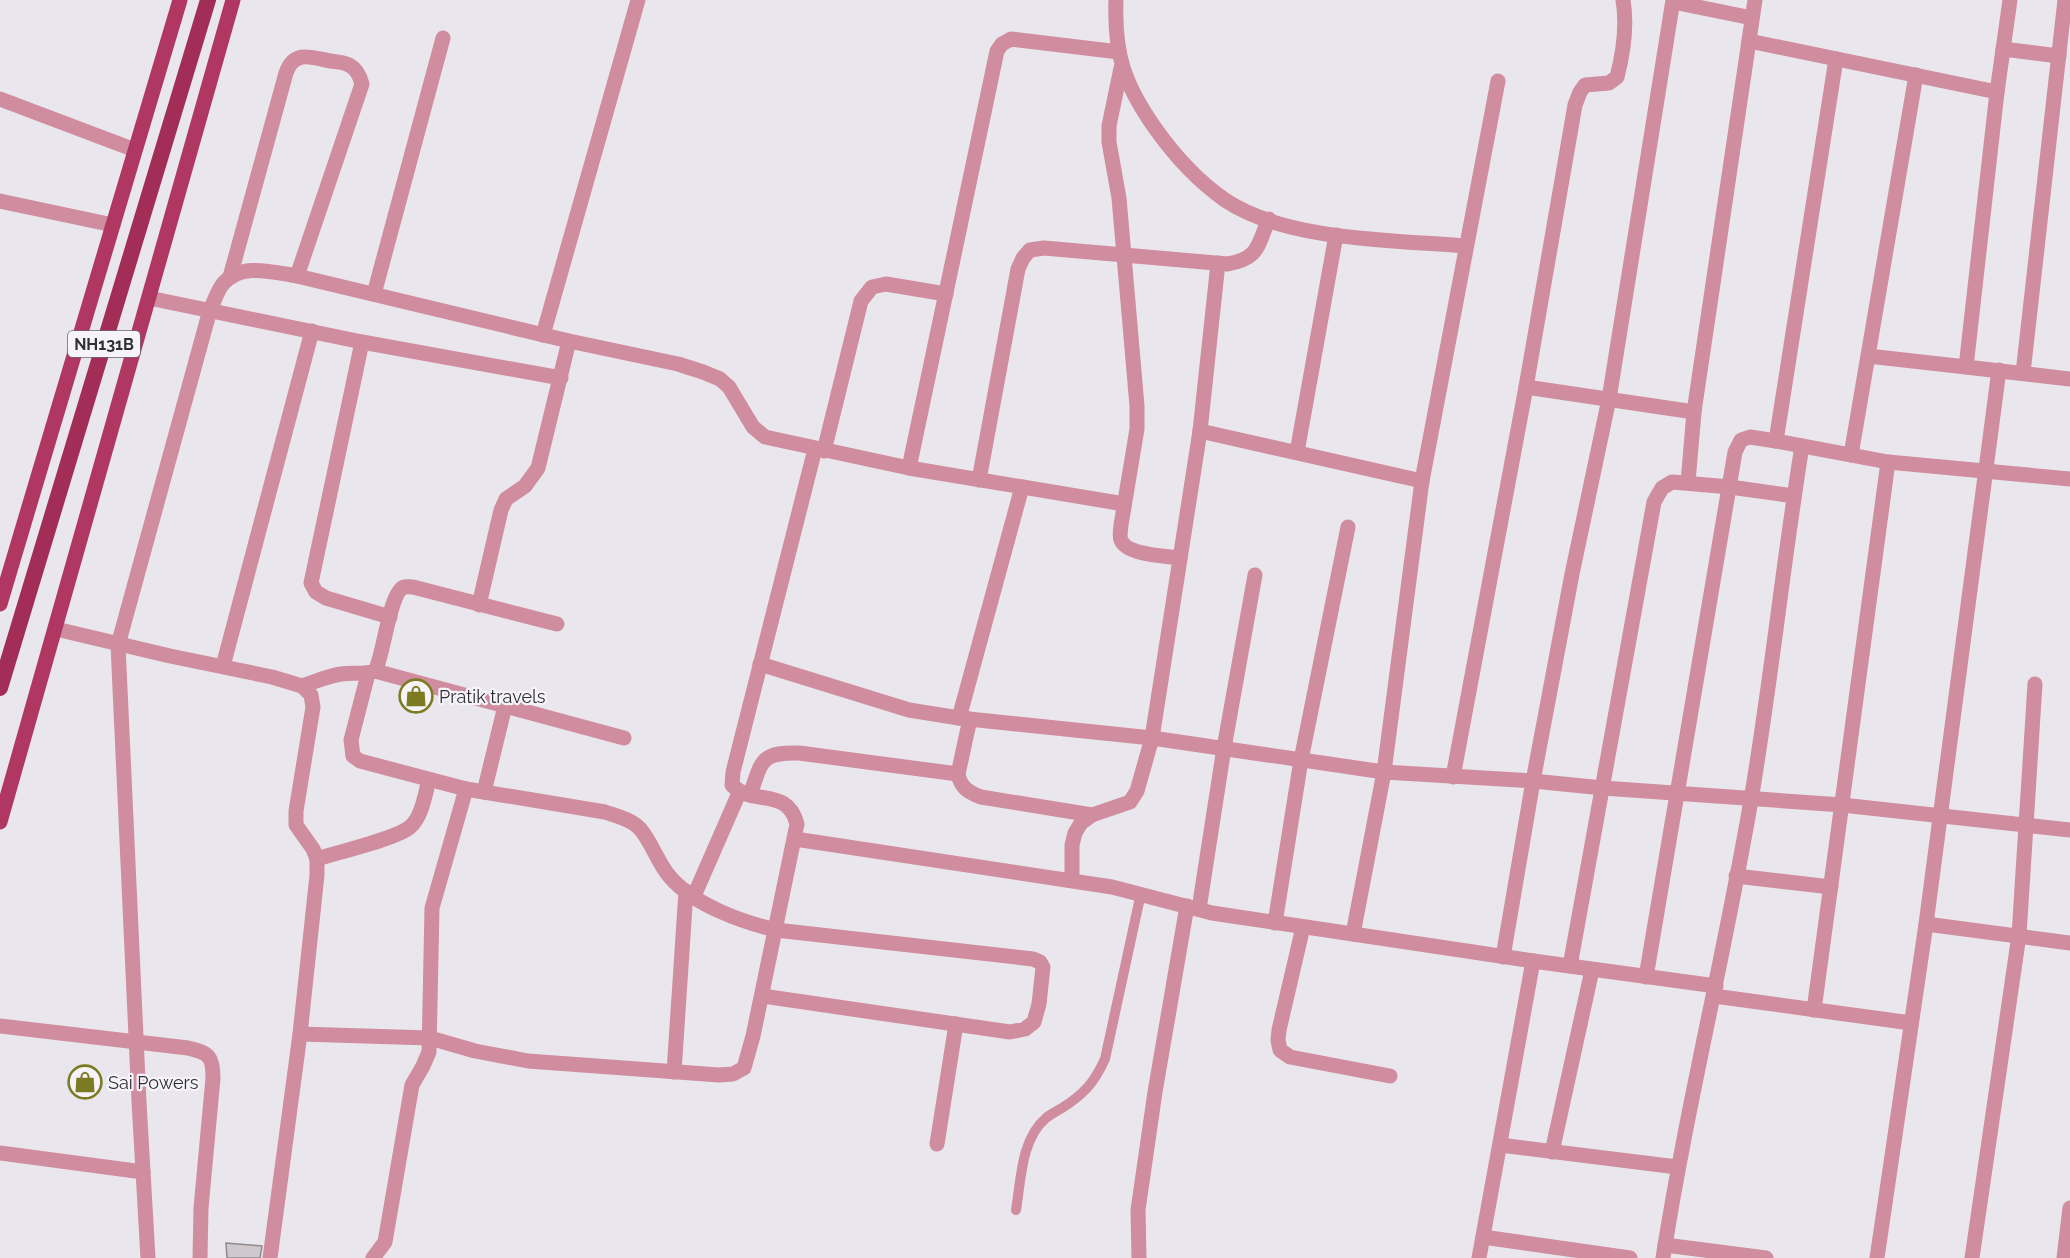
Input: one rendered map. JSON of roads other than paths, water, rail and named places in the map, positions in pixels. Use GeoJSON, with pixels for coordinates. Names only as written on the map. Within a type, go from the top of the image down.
{"type":"FeatureCollection","features":[{"type":"Feature","properties":{"kind":"highway","name":"NH131B"},"geometry":{"type":"LineString","coordinates":[[0,688],[208,0]]}},
{"type":"Feature","properties":{"kind":"main road"},"geometry":{"type":"LineString","coordinates":[[0,604],[180,0]]}},
{"type":"Feature","properties":{"kind":"main road"},"geometry":{"type":"LineString","coordinates":[[0,822],[233,0]]}},
{"type":"Feature","properties":{"kind":"street"},"geometry":{"type":"LineString","coordinates":[[543,335],[638,0]]}},
{"type":"Feature","properties":{"kind":"street"},"geometry":{"type":"LineString","coordinates":[[1116,0],[1115,29],[1122,68],[1137,103],[1189,170],[1226,200],[1253,214],[1288,226],[1336,235],[1466,246]]}},
{"type":"Feature","properties":{"kind":"street"},"geometry":{"type":"LineString","coordinates":[[1452,777],[1526,387],[1575,105],[1585,85],[1609,83],[1617,77],[1625,11],[1623,0]]}},
{"type":"Feature","properties":{"kind":"street"},"geometry":{"type":"LineString","coordinates":[[1688,482],[1694,412],[1755,0]]}},
{"type":"Feature","properties":{"kind":"street"},"geometry":{"type":"LineString","coordinates":[[1966,367],[1997,92],[2010,0]]}},
{"type":"Feature","properties":{"kind":"street"},"geometry":{"type":"LineString","coordinates":[[2023,373],[2062,63],[2065,0]]}},
{"type":"Feature","properties":{"kind":"street"},"geometry":{"type":"LineString","coordinates":[[1503,957],[1572,574],[1609,399],[1673,1],[1752,18]]}},
{"type":"Feature","properties":{"kind":"street"},"geometry":{"type":"LineString","coordinates":[[374,294],[443,38]]}},
{"type":"Feature","properties":{"kind":"street"},"geometry":{"type":"LineString","coordinates":[[909,468],[997,51],[1002,44],[1011,39],[1119,52]]}},
{"type":"Feature","properties":{"kind":"street"},"geometry":{"type":"LineString","coordinates":[[1749,41],[1997,92]]}},
{"type":"Feature","properties":{"kind":"street"},"geometry":{"type":"LineString","coordinates":[[2003,49],[2062,63]]}},
{"type":"Feature","properties":{"kind":"street"},"geometry":{"type":"LineString","coordinates":[[230,277],[289,64],[296,58],[307,56],[349,64],[359,73],[362,84],[297,276]]}},
{"type":"Feature","properties":{"kind":"street"},"geometry":{"type":"LineString","coordinates":[[1776,441],[1836,59]]}},
{"type":"Feature","properties":{"kind":"street"},"geometry":{"type":"LineString","coordinates":[[1122,68],[1109,126],[1109,142],[1119,198],[1137,429],[1124,504],[1121,540],[1127,548],[1137,552],[1180,558]]}},
{"type":"Feature","properties":{"kind":"street"},"geometry":{"type":"LineString","coordinates":[[1851,455],[1916,75]]}},
{"type":"Feature","properties":{"kind":"street"},"geometry":{"type":"LineString","coordinates":[[1353,934],[1383,772],[1422,481],[1498,81]]}},
{"type":"Feature","properties":{"kind":"street"},"geometry":{"type":"LineString","coordinates":[[0,99],[135,150]]}},
{"type":"Feature","properties":{"kind":"street"},"geometry":{"type":"LineString","coordinates":[[0,201],[112,225]]}},
{"type":"Feature","properties":{"kind":"street"},"geometry":{"type":"LineString","coordinates":[[979,480],[1018,269],[1030,250],[1044,248],[1218,263],[1243,261],[1254,254],[1269,219]]}},
{"type":"Feature","properties":{"kind":"street"},"geometry":{"type":"LineString","coordinates":[[1297,452],[1336,235]]}},
{"type":"Feature","properties":{"kind":"street"},"geometry":{"type":"LineString","coordinates":[[1072,880],[1072,845],[1075,833],[1081,823],[1092,815],[1130,802],[1137,791],[1152,738],[1200,431],[1218,263]]}},
{"type":"Feature","properties":{"kind":"street"},"geometry":{"type":"LineString","coordinates":[[148,1258],[118,645],[210,310],[221,286],[230,277],[257,269],[297,276],[543,335],[678,364],[720,379],[729,387],[753,427],[765,437],[909,468],[1124,504]]}},
{"type":"Feature","properties":{"kind":"street"},"geometry":{"type":"LineString","coordinates":[[300,1034],[430,1038],[475,1051],[528,1061],[719,1075],[733,1074],[744,1068],[762,996],[797,824],[794,813],[787,804],[745,794],[732,785],[733,772],[760,664],[861,301],[872,287],[886,284],[946,294]]}},
{"type":"Feature","properties":{"kind":"street"},"geometry":{"type":"LineString","coordinates":[[149,298],[362,342],[561,378]]}},
{"type":"Feature","properties":{"kind":"street"},"geometry":{"type":"LineString","coordinates":[[224,666],[312,331]]}},
{"type":"Feature","properties":{"kind":"street"},"geometry":{"type":"LineString","coordinates":[[479,605],[501,510],[506,499],[525,486],[538,468],[569,341]]}},
{"type":"Feature","properties":{"kind":"street"},"geometry":{"type":"LineString","coordinates":[[362,342],[311,584],[315,592],[326,598],[390,617]]}},
{"type":"Feature","properties":{"kind":"street"},"geometry":{"type":"LineString","coordinates":[[1868,356],[2070,380]]}},
{"type":"Feature","properties":{"kind":"street"},"geometry":{"type":"LineString","coordinates":[[1877,1258],[1926,924],[1999,370]]}},
{"type":"Feature","properties":{"kind":"street"},"geometry":{"type":"LineString","coordinates":[[1526,387],[1694,412]]}},
{"type":"Feature","properties":{"kind":"street"},"geometry":{"type":"LineString","coordinates":[[1200,431],[1422,481]]}},
{"type":"Feature","properties":{"kind":"street"},"geometry":{"type":"LineString","coordinates":[[1646,977],[1735,452],[1741,440],[1750,437],[1888,462],[1984,473],[2070,479]]}},
{"type":"Feature","properties":{"kind":"street"},"geometry":{"type":"LineString","coordinates":[[1766,1258],[1664,1252],[1677,1167],[1715,991],[1751,800],[1802,446]]}},
{"type":"Feature","properties":{"kind":"street"},"geometry":{"type":"LineString","coordinates":[[1814,1010],[1888,462]]}},
{"type":"Feature","properties":{"kind":"street"},"geometry":{"type":"LineString","coordinates":[[1570,966],[1654,502],[1662,488],[1672,482],[1688,482],[1794,496]]}},
{"type":"Feature","properties":{"kind":"street"},"geometry":{"type":"LineString","coordinates":[[1022,487],[964,718],[958,774],[960,783],[968,792],[981,797],[1092,815]]}},
{"type":"Feature","properties":{"kind":"street"},"geometry":{"type":"LineString","coordinates":[[1275,923],[1301,760],[1348,526]]}},
{"type":"Feature","properties":{"kind":"street"},"geometry":{"type":"LineString","coordinates":[[1139,1258],[1138,1210],[1155,1092],[1224,748],[1255,575]]}},
{"type":"Feature","properties":{"kind":"street"},"geometry":{"type":"LineString","coordinates":[[557,624],[413,587],[404,587],[398,592],[380,662],[372,673],[351,740],[353,756],[360,761],[466,789],[605,812],[625,818],[641,829],[671,879],[690,893],[745,922],[776,930],[1033,959],[1040,962],[1043,967],[1039,1004],[1034,1022],[1024,1029],[1010,1032],[762,996]]}},
{"type":"Feature","properties":{"kind":"street"},"geometry":{"type":"LineString","coordinates":[[56,629],[118,645],[272,677],[302,686],[311,695],[313,707],[301,772],[296,825],[313,849],[317,859],[317,875],[300,1034],[270,1258]]}},
{"type":"Feature","properties":{"kind":"street"},"geometry":{"type":"LineString","coordinates":[[760,664],[909,710],[1152,738],[1383,772],[1842,805],[2070,830]]}},
{"type":"Feature","properties":{"kind":"street"},"geometry":{"type":"LineString","coordinates":[[302,686],[343,674],[372,673],[624,738]]}},
{"type":"Feature","properties":{"kind":"street"},"geometry":{"type":"LineString","coordinates":[[1972,1258],[2019,935],[2028,825],[2035,684]]}},
{"type":"Feature","properties":{"kind":"street"},"geometry":{"type":"LineString","coordinates":[[484,792],[505,706]]}},
{"type":"Feature","properties":{"kind":"street"},"geometry":{"type":"LineString","coordinates":[[674,1072],[690,893],[761,764],[768,756],[781,752],[799,753],[958,774]]}},
{"type":"Feature","properties":{"kind":"street"},"geometry":{"type":"LineString","coordinates":[[317,859],[393,835],[410,826],[417,818],[429,780]]}},
{"type":"Feature","properties":{"kind":"street"},"geometry":{"type":"LineString","coordinates":[[373,1258],[384,1242],[412,1085],[429,1052],[432,908],[466,789]]}},
{"type":"Feature","properties":{"kind":"street"},"geometry":{"type":"LineString","coordinates":[[795,839],[1072,880],[1141,893],[1193,908],[1275,923],[1646,977],[1814,1010],[1911,1023]]}},
{"type":"Feature","properties":{"kind":"street"},"geometry":{"type":"LineString","coordinates":[[1736,876],[1831,887]]}},
{"type":"Feature","properties":{"kind":"street"},"geometry":{"type":"LineString","coordinates":[[1926,924],[2070,943]]}},
{"type":"Feature","properties":{"kind":"street"},"geometry":{"type":"LineString","coordinates":[[1303,927],[1279,1030],[1280,1050],[1290,1057],[1390,1076]]}},
{"type":"Feature","properties":{"kind":"street"},"geometry":{"type":"LineString","coordinates":[[1479,1258],[1533,961]]}},
{"type":"Feature","properties":{"kind":"street"},"geometry":{"type":"LineString","coordinates":[[1552,1152],[1592,970]]}},
{"type":"Feature","properties":{"kind":"street"},"geometry":{"type":"LineString","coordinates":[[937,1144],[956,1024]]}},
{"type":"Feature","properties":{"kind":"street"},"geometry":{"type":"LineString","coordinates":[[0,1026],[188,1048],[205,1052],[213,1062],[200,1258]]}},
{"type":"Feature","properties":{"kind":"street"},"geometry":{"type":"LineString","coordinates":[[1500,1145],[1677,1167]]}},
{"type":"Feature","properties":{"kind":"street"},"geometry":{"type":"LineString","coordinates":[[0,1153],[143,1172]]}},
{"type":"Feature","properties":{"kind":"street"},"geometry":{"type":"LineString","coordinates":[[2064,1258],[2070,1208]]}},
{"type":"Feature","properties":{"kind":"street"},"geometry":{"type":"LineString","coordinates":[[1483,1236],[1629,1258]]}},
{"type":"Feature","properties":{"kind":"lane"},"geometry":{"type":"LineString","coordinates":[[1016,1210],[1027,1147],[1035,1132],[1046,1118],[1085,1092],[1097,1076],[1105,1059],[1141,893]]}},
{"type":"Feature","properties":{"kind":"place","name":"Pratik travels"},"geometry":{"type":"Point","coordinates":[416,696]}},
{"type":"Feature","properties":{"kind":"place","name":"Sai Powers"},"geometry":{"type":"Point","coordinates":[85,1082]}}]}
